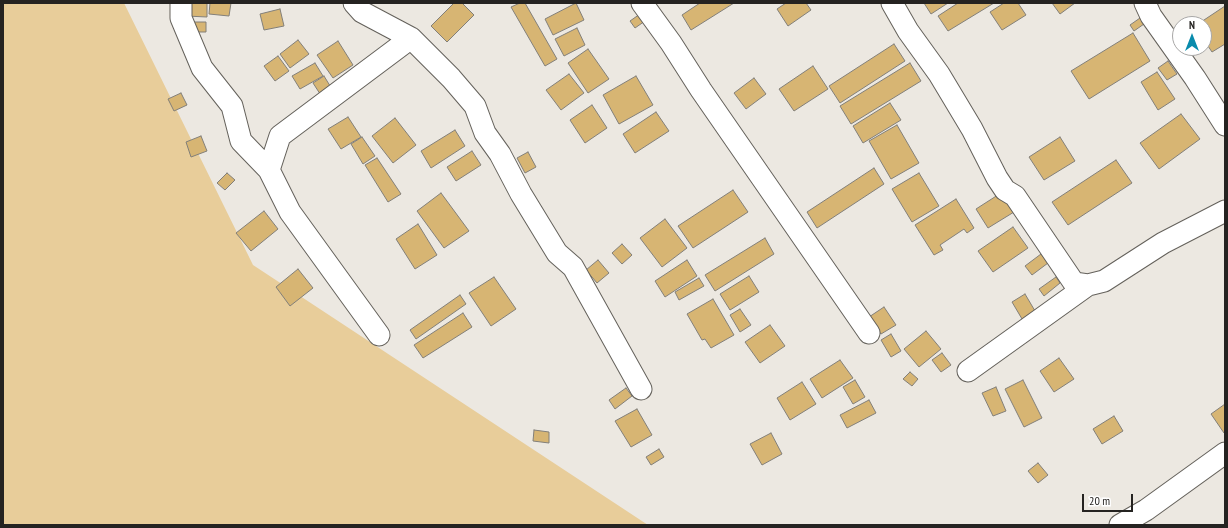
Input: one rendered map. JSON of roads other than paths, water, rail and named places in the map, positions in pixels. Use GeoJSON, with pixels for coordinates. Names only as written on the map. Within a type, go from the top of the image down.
{"type":"FeatureCollection","features":[{"type":"Feature","properties":{"kind":"street"},"geometry":{"type":"LineString","coordinates":[[181,3],[181,18],[202,68],[232,106],[241,141],[270,170],[290,212],[379,335]]}},
{"type":"Feature","properties":{"kind":"street"},"geometry":{"type":"LineString","coordinates":[[354,3],[362,12],[411,38],[451,78],[475,106],[485,133],[500,154],[521,194],[557,253],[573,267],[641,389]]}},
{"type":"Feature","properties":{"kind":"street"},"geometry":{"type":"LineString","coordinates":[[642,3],[671,43],[701,90],[869,333]]}},
{"type":"Feature","properties":{"kind":"street"},"geometry":{"type":"LineString","coordinates":[[892,3],[908,32],[939,74],[1005,190],[1015,196],[1074,283],[1088,286]]}},
{"type":"Feature","properties":{"kind":"street"},"geometry":{"type":"LineString","coordinates":[[1145,3],[1151,16],[1195,78],[1225,126]]}},
{"type":"Feature","properties":{"kind":"street"},"geometry":{"type":"LineString","coordinates":[[241,141],[280,136],[411,38]]}},
{"type":"Feature","properties":{"kind":"street"},"geometry":{"type":"LineString","coordinates":[[270,170],[280,136]]}},
{"type":"Feature","properties":{"kind":"street"},"geometry":{"type":"LineString","coordinates":[[968,371],[1088,286],[1104,281],[1163,243],[1225,211]]}},
{"type":"Feature","properties":{"kind":"street"},"geometry":{"type":"LineString","coordinates":[[1120,525],[1146,510],[1225,453]]}}]}
